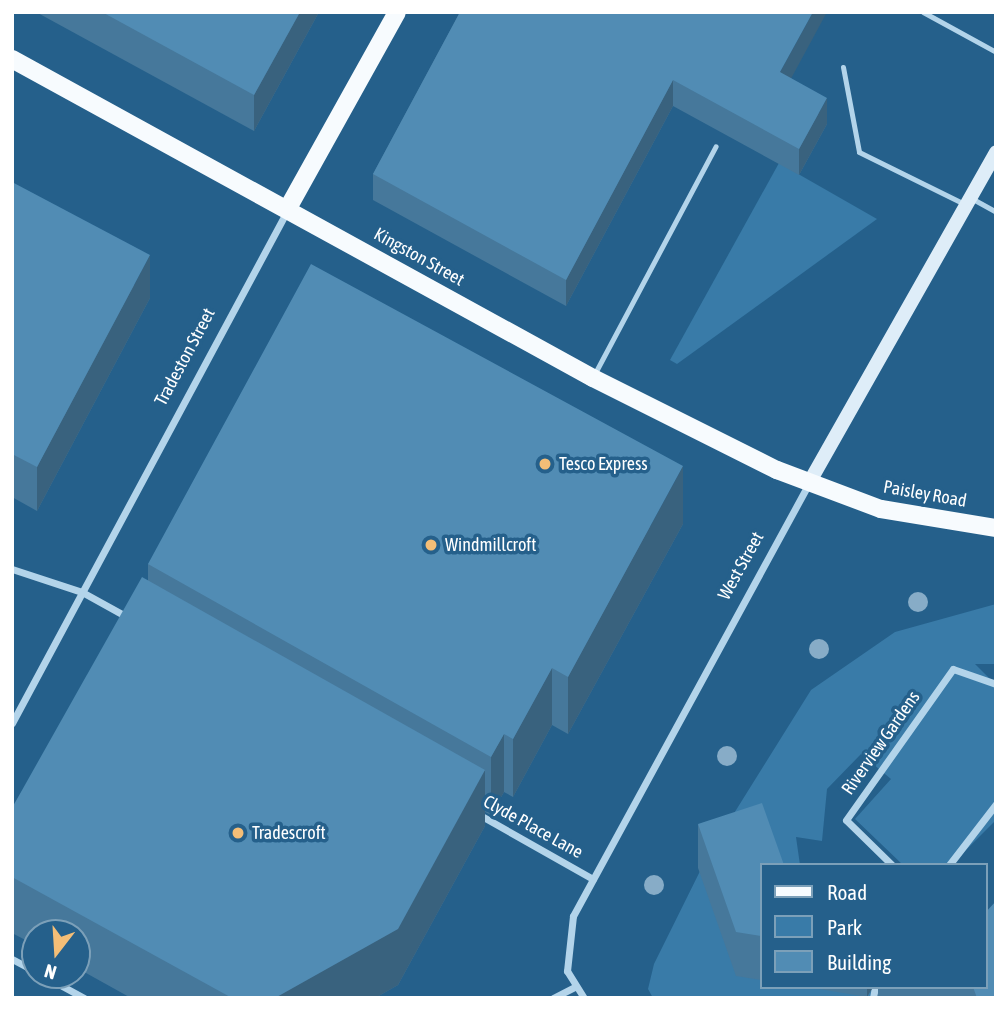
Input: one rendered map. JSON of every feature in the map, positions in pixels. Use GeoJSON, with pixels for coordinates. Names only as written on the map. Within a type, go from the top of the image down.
{"type":"FeatureCollection","features":[{"type":"Feature","properties":{"kind":"main road","name":"Tradeston Street"},"geometry":{"type":"LineString","coordinates":[[288,208],[397,12]]}},
{"type":"Feature","properties":{"kind":"main road","name":"Kingston Street"},"geometry":{"type":"LineString","coordinates":[[12,59],[593,377],[809,483]]}},
{"type":"Feature","properties":{"kind":"main road","name":"Paisley Road"},"geometry":{"type":"LineString","coordinates":[[809,483],[881,509],[996,528]]}},
{"type":"Feature","properties":{"kind":"street","name":"West Street"},"geometry":{"type":"LineString","coordinates":[[575,988],[567,971],[567,937],[593,879],[809,483],[996,152]]}},
{"type":"Feature","properties":{"kind":"street","name":"Tradeston Street"},"geometry":{"type":"LineString","coordinates":[[12,723],[288,208]]}},
{"type":"Feature","properties":{"kind":"street"},"geometry":{"type":"LineString","coordinates":[[12,569],[82,592],[142,625]]}},
{"type":"Feature","properties":{"kind":"street","name":"Riverview Gardens"},"geometry":{"type":"LineString","coordinates":[[890,863],[846,820],[953,669],[996,684]]}},
{"type":"Feature","properties":{"kind":"street"},"geometry":{"type":"LineString","coordinates":[[951,863],[996,804]]}},
{"type":"Feature","properties":{"kind":"street","name":"Clyde Place Lane"},"geometry":{"type":"LineString","coordinates":[[468,808],[593,879]]}},
{"type":"Feature","properties":{"kind":"street"},"geometry":{"type":"LineString","coordinates":[[553,998],[575,988],[584,998]]}},
{"type":"Feature","properties":{"kind":"street"},"geometry":{"type":"LineString","coordinates":[[68,989],[84,998]]}},
{"type":"Feature","properties":{"kind":"lane"},"geometry":{"type":"LineString","coordinates":[[923,12],[996,52]]}},
{"type":"Feature","properties":{"kind":"lane"},"geometry":{"type":"LineString","coordinates":[[843,67],[859,152],[996,212]]}},
{"type":"Feature","properties":{"kind":"lane"},"geometry":{"type":"LineString","coordinates":[[593,377],[716,146]]}},
{"type":"Feature","properties":{"kind":"green space"},"geometry":{"type":"Polygon","coordinates":[[[779,163],[877,219],[677,364],[670,360],[779,163]]]}},
{"type":"Feature","properties":{"kind":"green space"},"geometry":{"type":"Polygon","coordinates":[[[996,604],[996,664],[975,664],[996,685],[996,820],[953,863],[901,863],[855,819],[891,779],[861,754],[827,789],[822,841],[796,837],[800,863],[760,863],[760,989],[875,989],[872,998],[653,998],[648,989],[654,964],[708,855],[811,690],[895,632],[996,604]]]}},
{"type":"Feature","properties":{"kind":"building"},"geometry":{"type":"Polygon","coordinates":[[[102,12],[300,12],[254,95],[102,12]]]}},
{"type":"Feature","properties":{"kind":"building"},"geometry":{"type":"Polygon","coordinates":[[[460,12],[813,12],[780,72],[827,98],[799,149],[673,80],[566,280],[373,174],[460,12]]]}},
{"type":"Feature","properties":{"kind":"building"},"geometry":{"type":"Polygon","coordinates":[[[12,182],[150,255],[37,467],[12,454],[12,182]]]}},
{"type":"Feature","properties":{"kind":"building","name":"Windmillcroft"},"geometry":{"type":"Polygon","coordinates":[[[311,264],[683,466],[568,677],[552,668],[513,739],[504,734],[491,757],[148,564],[311,264]]]}},
{"type":"Feature","properties":{"kind":"building","name":"Tradescroft"},"geometry":{"type":"Polygon","coordinates":[[[142,577],[485,770],[398,929],[275,998],[232,998],[12,877],[12,808],[142,577]]]}},
{"type":"Feature","properties":{"kind":"building"},"geometry":{"type":"Polygon","coordinates":[[[762,803],[783,863],[760,863],[760,936],[736,932],[698,824],[762,803]]]}},
{"type":"Feature","properties":{"kind":"building"},"geometry":{"type":"Polygon","coordinates":[[[996,901],[996,998],[977,998],[974,989],[987,989],[987,911],[996,901]]]}},
{"type":"Feature","properties":{"kind":"place","name":"Tesco Express"},"geometry":{"type":"Point","coordinates":[545,464]}},
{"type":"Feature","properties":{"kind":"place","name":"Windmillcroft"},"geometry":{"type":"Point","coordinates":[431,545]}},
{"type":"Feature","properties":{"kind":"place","name":"Tradescroft"},"geometry":{"type":"Point","coordinates":[238,833]}}]}
